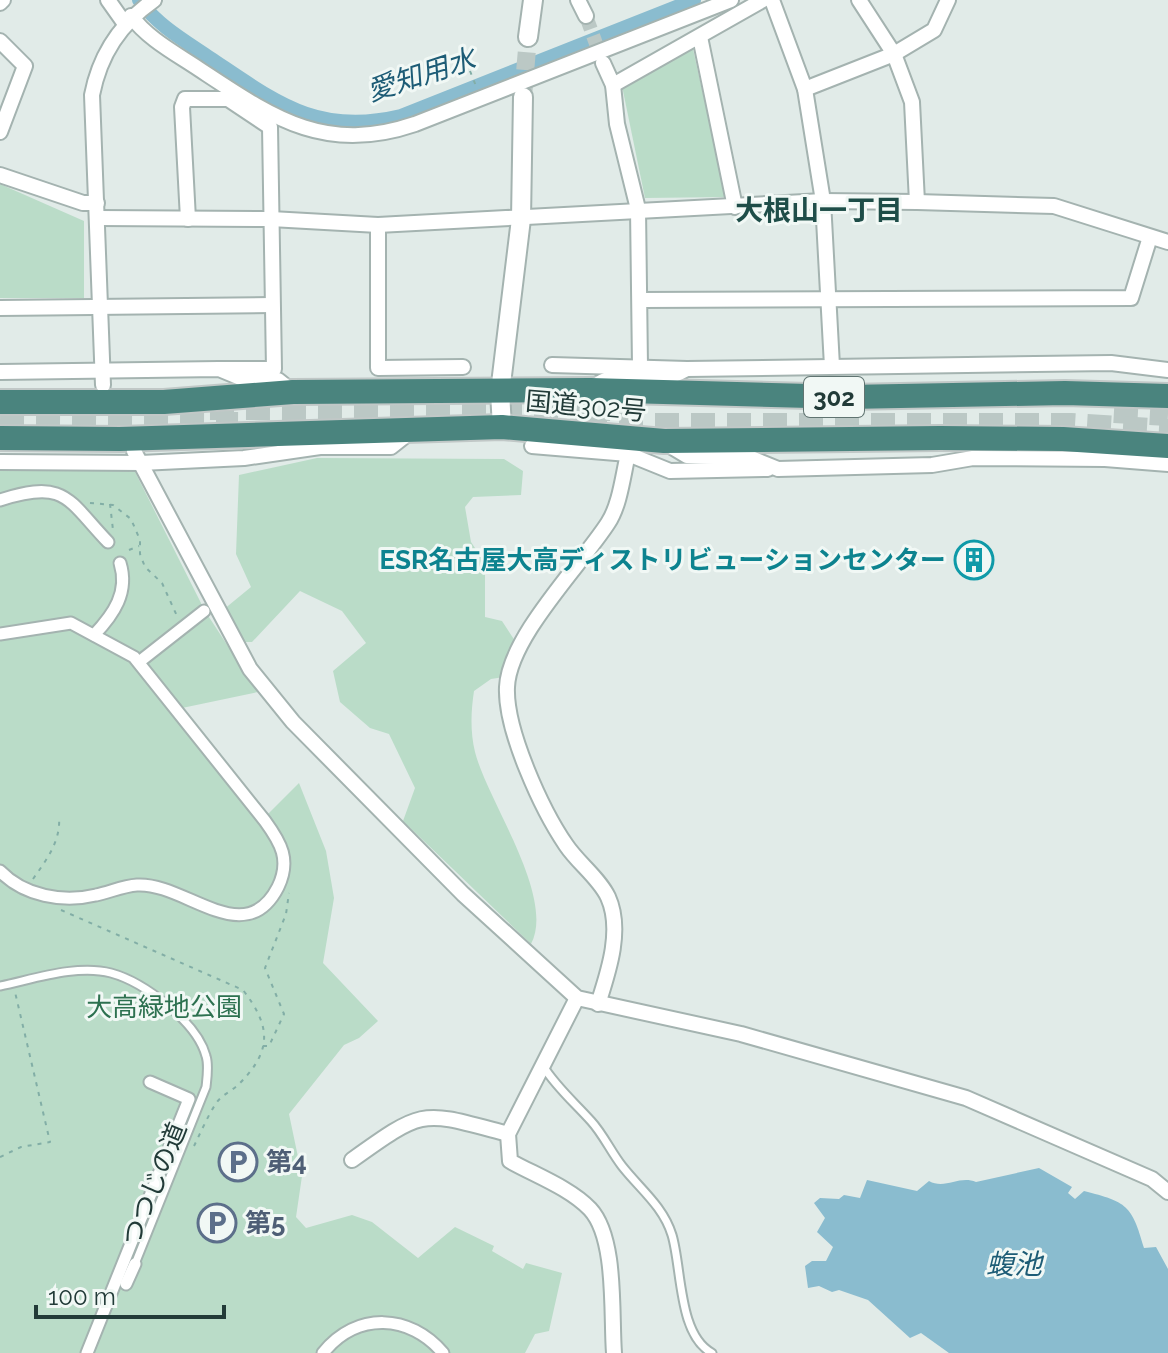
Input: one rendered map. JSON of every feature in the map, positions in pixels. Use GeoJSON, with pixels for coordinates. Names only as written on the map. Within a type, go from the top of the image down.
{"type":"FeatureCollection","features":[{"type":"Feature","properties":{"kind":"highway","name":"国道302号"},"geometry":{"type":"LineString","coordinates":[[0,402],[164,402],[293,392],[590,390],[848,397],[1168,396]]}},
{"type":"Feature","properties":{"kind":"highway","name":"国道302号"},"geometry":{"type":"LineString","coordinates":[[0,438],[120,439],[417,427],[502,427],[664,441],[971,438],[1168,446]]}},
{"type":"Feature","properties":{"kind":"street"},"geometry":{"type":"LineString","coordinates":[[108,0],[128,20],[261,110],[318,133],[367,137],[390,133],[731,0]]}},
{"type":"Feature","properties":{"kind":"street"},"geometry":{"type":"LineString","coordinates":[[102,377],[103,307],[92,95],[99,65],[128,20],[154,0]]}},
{"type":"Feature","properties":{"kind":"street"},"geometry":{"type":"LineString","coordinates":[[528,37],[533,0]]}},
{"type":"Feature","properties":{"kind":"street"},"geometry":{"type":"LineString","coordinates":[[578,0],[586,16]]}},
{"type":"Feature","properties":{"kind":"street"},"geometry":{"type":"LineString","coordinates":[[613,85],[763,0]]}},
{"type":"Feature","properties":{"kind":"street"},"geometry":{"type":"LineString","coordinates":[[772,0],[805,89],[823,201],[832,366]]}},
{"type":"Feature","properties":{"kind":"street"},"geometry":{"type":"LineString","coordinates":[[859,0],[894,54],[912,102],[917,202]]}},
{"type":"Feature","properties":{"kind":"street"},"geometry":{"type":"LineString","coordinates":[[805,89],[894,54],[934,30],[948,0]]}},
{"type":"Feature","properties":{"kind":"street"},"geometry":{"type":"LineString","coordinates":[[700,37],[735,207]]}},
{"type":"Feature","properties":{"kind":"street"},"geometry":{"type":"LineString","coordinates":[[0,41],[25,66],[0,132]]}},
{"type":"Feature","properties":{"kind":"street"},"geometry":{"type":"LineString","coordinates":[[603,63],[613,85],[617,124],[638,209],[640,366]]}},
{"type":"Feature","properties":{"kind":"street"},"geometry":{"type":"LineString","coordinates":[[502,427],[500,392],[521,219],[523,97]]}},
{"type":"Feature","properties":{"kind":"street"},"geometry":{"type":"LineString","coordinates":[[0,372],[102,377],[219,369],[274,369],[270,127],[228,99],[185,99],[182,107],[188,219]]}},
{"type":"Feature","properties":{"kind":"street"},"geometry":{"type":"LineString","coordinates":[[0,175],[98,210],[188,219],[271,219],[378,225],[823,201],[917,202],[1054,206],[1168,242]]}},
{"type":"Feature","properties":{"kind":"street"},"geometry":{"type":"LineString","coordinates":[[366,392],[378,368],[378,225]]}},
{"type":"Feature","properties":{"kind":"street"},"geometry":{"type":"LineString","coordinates":[[641,300],[1131,298],[1150,237]]}},
{"type":"Feature","properties":{"kind":"street"},"geometry":{"type":"LineString","coordinates":[[0,308],[272,305]]}},
{"type":"Feature","properties":{"kind":"street"},"geometry":{"type":"LineString","coordinates":[[552,365],[687,369],[1111,363],[1168,370]]}},
{"type":"Feature","properties":{"kind":"street"},"geometry":{"type":"LineString","coordinates":[[378,368],[463,367]]}},
{"type":"Feature","properties":{"kind":"street"},"geometry":{"type":"LineString","coordinates":[[219,369],[243,379],[278,380],[293,392]]}},
{"type":"Feature","properties":{"kind":"street"},"geometry":{"type":"LineString","coordinates":[[590,390],[615,375],[666,380],[687,369]]}},
{"type":"Feature","properties":{"kind":"street"},"geometry":{"type":"LineString","coordinates":[[1141,394],[1168,383]]}},
{"type":"Feature","properties":{"kind":"street"},"geometry":{"type":"LineString","coordinates":[[0,462],[138,457],[244,458],[320,447],[391,447],[417,427]]}},
{"type":"Feature","properties":{"kind":"street"},"geometry":{"type":"LineString","coordinates":[[664,441],[687,456],[751,458],[778,469]]}},
{"type":"Feature","properties":{"kind":"street"},"geometry":{"type":"LineString","coordinates":[[532,446],[628,454],[670,471],[932,465],[973,458],[1092,458],[1168,464]]}},
{"type":"Feature","properties":{"kind":"street"},"geometry":{"type":"LineString","coordinates":[[598,1004],[612,953],[608,898],[566,846],[548,814],[512,721],[507,685],[510,669],[536,623],[610,521],[628,454]]}},
{"type":"Feature","properties":{"kind":"street"},"geometry":{"type":"LineString","coordinates":[[723,456],[734,462],[738,469]]}},
{"type":"Feature","properties":{"kind":"street"},"geometry":{"type":"LineString","coordinates":[[138,457],[215,609],[250,669],[293,722],[463,894],[577,998],[741,1034],[966,1098],[1152,1179],[1168,1192]]}},
{"type":"Feature","properties":{"kind":"street"},"geometry":{"type":"LineString","coordinates":[[0,500],[39,490],[60,495],[78,506],[111,540]]}},
{"type":"Feature","properties":{"kind":"street"},"geometry":{"type":"LineString","coordinates":[[94,635],[112,615],[120,598],[124,580],[120,563]]}},
{"type":"Feature","properties":{"kind":"street"},"geometry":{"type":"LineString","coordinates":[[139,662],[204,611]]}},
{"type":"Feature","properties":{"kind":"street"},"geometry":{"type":"LineString","coordinates":[[0,634],[71,623],[139,662],[265,821],[279,841],[286,866],[271,900],[255,911],[234,916],[162,887],[130,886],[66,899],[26,888],[0,871]]}},
{"type":"Feature","properties":{"kind":"street"},"geometry":{"type":"LineString","coordinates":[[577,998],[508,1134],[510,1161],[574,1197],[590,1209],[600,1225],[607,1244],[614,1353]]}},
{"type":"Feature","properties":{"kind":"street","name":"つつじの道"},"geometry":{"type":"LineString","coordinates":[[87,1353],[189,1099],[150,1082]]}},
{"type":"Feature","properties":{"kind":"street"},"geometry":{"type":"LineString","coordinates":[[352,1160],[408,1121],[438,1115],[508,1134]]}},
{"type":"Feature","properties":{"kind":"street"},"geometry":{"type":"LineString","coordinates":[[126,1284],[135,1264]]}},
{"type":"Feature","properties":{"kind":"street"},"geometry":{"type":"LineString","coordinates":[[323,1353],[345,1333],[361,1325],[398,1322],[430,1338],[443,1353]]}},
{"type":"Feature","properties":{"kind":"lane"},"geometry":{"type":"LineString","coordinates":[[0,986],[81,971],[111,973],[155,995],[192,1029],[207,1057],[206,1087],[135,1264]]}},
{"type":"Feature","properties":{"kind":"lane"},"geometry":{"type":"LineString","coordinates":[[541,1064],[562,1095],[592,1122],[623,1167],[651,1196],[672,1234],[682,1301],[702,1348],[712,1353]]}},
{"type":"Feature","properties":{"kind":"path"},"geometry":{"type":"LineString","coordinates":[[470,71],[480,98]]}},
{"type":"Feature","properties":{"kind":"path"},"geometry":{"type":"LineString","coordinates":[[78,506],[94,502],[110,504],[131,519],[145,567],[162,583],[185,626]]}},
{"type":"Feature","properties":{"kind":"path"},"geometry":{"type":"LineString","coordinates":[[110,504],[111,540]]}},
{"type":"Feature","properties":{"kind":"path"},"geometry":{"type":"LineString","coordinates":[[129,550],[140,545]]}},
{"type":"Feature","properties":{"kind":"path"},"geometry":{"type":"LineString","coordinates":[[26,888],[55,845],[60,830],[59,816]]}},
{"type":"Feature","properties":{"kind":"path"},"geometry":{"type":"LineString","coordinates":[[262,1046],[269,1046],[284,1014],[265,968],[286,914],[290,887],[286,866]]}},
{"type":"Feature","properties":{"kind":"path"},"geometry":{"type":"LineString","coordinates":[[0,1157],[21,1147],[50,1142],[13,983]]}},
{"type":"Feature","properties":{"kind":"green space"},"geometry":{"type":"Polygon","coordinates":[[[693,49],[726,197],[645,198],[622,86],[693,49]]]}},
{"type":"Feature","properties":{"kind":"green space"},"geometry":{"type":"Polygon","coordinates":[[[0,184],[84,221],[84,298],[0,298],[0,184]]]}},
{"type":"Feature","properties":{"kind":"green space"},"geometry":{"type":"Polygon","coordinates":[[[317,458],[504,459],[523,471],[521,495],[473,497],[465,507],[471,542],[485,563],[485,617],[502,621],[517,644],[504,677],[491,679],[474,691],[472,729],[482,772],[527,875],[536,924],[531,944],[403,821],[415,788],[389,734],[370,728],[340,702],[333,671],[366,643],[342,611],[300,591],[252,642],[241,642],[223,610],[251,587],[236,554],[239,475],[317,458]]]}},
{"type":"Feature","properties":{"kind":"green space","name":"大高緑地公園"},"geometry":{"type":"Polygon","coordinates":[[[131,464],[205,611],[258,692],[182,708],[267,815],[299,783],[326,851],[334,898],[323,963],[378,1021],[359,1038],[344,1045],[289,1114],[302,1176],[296,1217],[306,1228],[352,1215],[372,1222],[418,1258],[455,1227],[494,1246],[492,1251],[523,1269],[526,1263],[562,1273],[549,1331],[535,1334],[525,1353],[0,1353],[0,467],[131,464]]]}},
{"type":"Feature","properties":{"kind":"water","name":"蝮池"},"geometry":{"type":"Polygon","coordinates":[[[1039,1168],[1072,1187],[1068,1193],[1075,1199],[1084,1191],[1119,1203],[1136,1222],[1144,1248],[1156,1247],[1168,1269],[1168,1353],[949,1353],[921,1333],[910,1338],[868,1300],[819,1286],[808,1288],[805,1266],[812,1261],[826,1261],[833,1247],[817,1232],[825,1218],[814,1203],[820,1198],[839,1199],[844,1195],[860,1198],[867,1180],[917,1191],[929,1181],[941,1184],[964,1180],[976,1182],[1039,1168]]]}},
{"type":"Feature","properties":{"kind":"waterway","name":"愛知用水"},"geometry":{"type":"LineString","coordinates":[[139,0],[172,32],[277,101],[321,118],[345,122],[401,116],[694,0]]}},
{"type":"Feature","properties":{"kind":"tunnel"},"geometry":{"type":"LineString","coordinates":[[586,16],[603,63]]}},
{"type":"Feature","properties":{"kind":"tunnel"},"geometry":{"type":"LineString","coordinates":[[523,97],[528,37]]}},
{"type":"Feature","properties":{"kind":"tunnel"},"geometry":{"type":"LineString","coordinates":[[108,396],[129,443]]}},
{"type":"Feature","properties":{"kind":"tunnel"},"geometry":{"type":"LineString","coordinates":[[210,408],[610,409]]}},
{"type":"Feature","properties":{"kind":"tunnel"},"geometry":{"type":"LineString","coordinates":[[1114,411],[1168,414]]}},
{"type":"Feature","properties":{"kind":"tunnel"},"geometry":{"type":"LineString","coordinates":[[0,422],[238,424]]}},
{"type":"Feature","properties":{"kind":"tunnel"},"geometry":{"type":"LineString","coordinates":[[583,425],[1071,425],[1168,431]]}},
{"type":"Feature","properties":{"kind":"place","name":"ESR名古屋大高ディストリビューションセンター"},"geometry":{"type":"Point","coordinates":[974,560]}},
{"type":"Feature","properties":{"kind":"place","name":"第4"},"geometry":{"type":"Point","coordinates":[238,1162]}},
{"type":"Feature","properties":{"kind":"place","name":"第5"},"geometry":{"type":"Point","coordinates":[217,1223]}},
{"type":"Feature","properties":{"kind":"district","name":"大根山一丁目"},"geometry":{"type":"Point","coordinates":[819,210]}}]}
